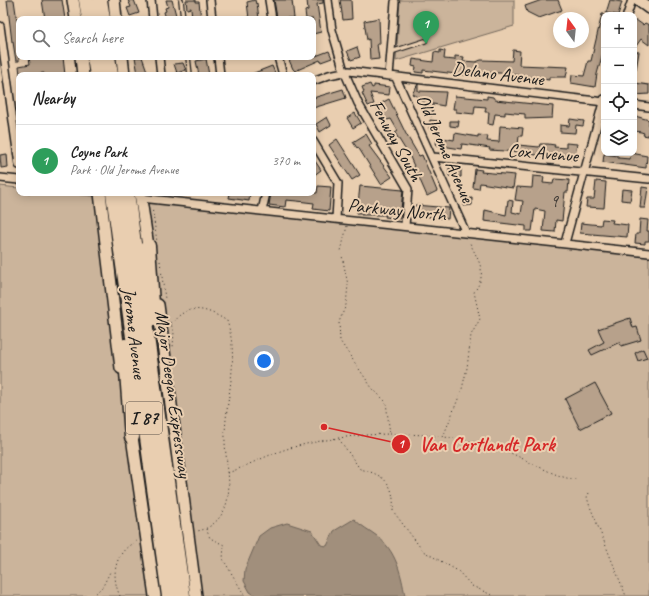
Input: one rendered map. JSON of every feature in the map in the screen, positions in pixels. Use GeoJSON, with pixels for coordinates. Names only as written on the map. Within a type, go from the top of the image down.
{"type":"FeatureCollection","features":[{"type":"Feature","properties":{"kind":"highway"},"geometry":{"type":"LineString","coordinates":[[86,0],[89,16]]}},
{"type":"Feature","properties":{"kind":"highway"},"geometry":{"type":"LineString","coordinates":[[100,0],[103,16]]}},
{"type":"Feature","properties":{"kind":"highway"},"geometry":{"type":"LineString","coordinates":[[94,60],[96,72]]}},
{"type":"Feature","properties":{"kind":"highway"},"geometry":{"type":"LineString","coordinates":[[108,60],[110,72]]}},
{"type":"Feature","properties":{"kind":"highway","name":"I 87"},"geometry":{"type":"LineString","coordinates":[[105,196],[119,240]]}},
{"type":"Feature","properties":{"kind":"highway","name":"Major Deegan Expressway"},"geometry":{"type":"LineString","coordinates":[[134,196],[157,411],[183,596]]}},
{"type":"Feature","properties":{"kind":"highway"},"geometry":{"type":"LineString","coordinates":[[119,240],[119,286],[132,437]]}},
{"type":"Feature","properties":{"kind":"highway","name":"Major Deegan Expressway"},"geometry":{"type":"LineString","coordinates":[[119,240],[169,596]]}},
{"type":"Feature","properties":{"kind":"highway"},"geometry":{"type":"LineString","coordinates":[[148,246],[158,365],[157,411]]}},
{"type":"Feature","properties":{"kind":"main road"},"geometry":{"type":"LineString","coordinates":[[73,0],[76,16]]}},
{"type":"Feature","properties":{"kind":"main road"},"geometry":{"type":"LineString","coordinates":[[114,0],[116,16]]}},
{"type":"Feature","properties":{"kind":"main road"},"geometry":{"type":"LineString","coordinates":[[638,0],[649,8]]}},
{"type":"Feature","properties":{"kind":"main road"},"geometry":{"type":"LineString","coordinates":[[81,60],[83,72]]}},
{"type":"Feature","properties":{"kind":"main road"},"geometry":{"type":"LineString","coordinates":[[122,60],[124,72]]}},
{"type":"Feature","properties":{"kind":"main road","name":"Jerome Avenue"},"geometry":{"type":"LineString","coordinates":[[104,196],[117,345],[155,596]]}},
{"type":"Feature","properties":{"kind":"main road","name":"Jerome Avenue"},"geometry":{"type":"LineString","coordinates":[[134,196],[148,246],[158,306],[196,596]]}},
{"type":"Feature","properties":{"kind":"street"},"geometry":{"type":"LineString","coordinates":[[151,0],[153,16]]}},
{"type":"Feature","properties":{"kind":"street"},"geometry":{"type":"LineString","coordinates":[[210,0],[212,16]]}},
{"type":"Feature","properties":{"kind":"street"},"geometry":{"type":"LineString","coordinates":[[269,0],[272,16]]}},
{"type":"Feature","properties":{"kind":"street","name":"Fenway South"},"geometry":{"type":"LineString","coordinates":[[328,0],[332,30],[344,72],[358,103],[408,189],[405,226]]}},
{"type":"Feature","properties":{"kind":"street"},"geometry":{"type":"LineString","coordinates":[[628,12],[632,0]]}},
{"type":"Feature","properties":{"kind":"street","name":"Old Jerome Avenue"},"geometry":{"type":"LineString","coordinates":[[395,2],[391,52],[392,77],[433,158],[466,233]]}},
{"type":"Feature","properties":{"kind":"street"},"geometry":{"type":"LineString","coordinates":[[0,26],[16,143]]}},
{"type":"Feature","properties":{"kind":"street"},"geometry":{"type":"LineString","coordinates":[[159,60],[161,72]]}},
{"type":"Feature","properties":{"kind":"street"},"geometry":{"type":"LineString","coordinates":[[218,60],[220,72]]}},
{"type":"Feature","properties":{"kind":"street"},"geometry":{"type":"LineString","coordinates":[[279,60],[282,72]]}},
{"type":"Feature","properties":{"kind":"street"},"geometry":{"type":"LineString","coordinates":[[316,80],[344,72]]}},
{"type":"Feature","properties":{"kind":"street","name":"Delano Avenue"},"geometry":{"type":"LineString","coordinates":[[344,72],[601,101]]}},
{"type":"Feature","properties":{"kind":"street"},"geometry":{"type":"LineString","coordinates":[[637,105],[649,107]]}},
{"type":"Feature","properties":{"kind":"street"},"geometry":{"type":"LineString","coordinates":[[565,243],[601,112]]}},
{"type":"Feature","properties":{"kind":"street"},"geometry":{"type":"LineString","coordinates":[[316,147],[338,183],[336,218]]}},
{"type":"Feature","properties":{"kind":"street","name":"Cox Avenue"},"geometry":{"type":"LineString","coordinates":[[433,158],[649,179]]}},
{"type":"Feature","properties":{"kind":"street"},"geometry":{"type":"LineString","coordinates":[[0,178],[16,180]]}},
{"type":"Feature","properties":{"kind":"street","name":"Parkway North"},"geometry":{"type":"LineString","coordinates":[[143,196],[348,220],[649,252]]}},
{"type":"Feature","properties":{"kind":"street"},"geometry":{"type":"LineString","coordinates":[[262,210],[265,196]]}},
{"type":"Feature","properties":{"kind":"lane"},"geometry":{"type":"LineString","coordinates":[[181,0],[183,16]]}},
{"type":"Feature","properties":{"kind":"lane"},"geometry":{"type":"LineString","coordinates":[[391,52],[425,41]]}},
{"type":"Feature","properties":{"kind":"lane"},"geometry":{"type":"LineString","coordinates":[[188,60],[190,72]]}},
{"type":"Feature","properties":{"kind":"path"},"geometry":{"type":"LineString","coordinates":[[348,220],[341,251],[348,286],[346,304],[339,322],[340,342],[372,388],[386,402],[390,434]]}},
{"type":"Feature","properties":{"kind":"path"},"geometry":{"type":"LineString","coordinates":[[442,437],[462,389],[467,368],[471,335],[480,319],[474,292],[481,282],[481,268],[466,233]]}},
{"type":"Feature","properties":{"kind":"path"},"geometry":{"type":"LineString","coordinates":[[171,326],[178,316],[190,311],[209,311],[226,321],[232,338],[232,364],[225,435],[229,496],[225,509],[217,521],[206,529],[195,531]]}},
{"type":"Feature","properties":{"kind":"path"},"geometry":{"type":"LineString","coordinates":[[228,473],[290,448],[339,438],[390,434],[442,437],[498,448],[568,480],[576,479]]}},
{"type":"Feature","properties":{"kind":"path"},"geometry":{"type":"LineString","coordinates":[[339,438],[360,469],[376,473],[391,487],[394,497],[393,511],[423,551],[458,571],[472,586],[494,596]]}},
{"type":"Feature","properties":{"kind":"path"},"geometry":{"type":"LineString","coordinates":[[589,493],[587,497],[589,504],[626,596]]}},
{"type":"Feature","properties":{"kind":"path"},"geometry":{"type":"LineString","coordinates":[[206,529],[210,538],[224,545],[223,559],[245,596]]}},
{"type":"Feature","properties":{"kind":"path"},"geometry":{"type":"LineString","coordinates":[[120,596],[117,590],[114,570],[116,562],[124,550],[137,541]]}},
{"type":"Feature","properties":{"kind":"path"},"geometry":{"type":"LineString","coordinates":[[93,596],[103,586],[110,570],[114,570]]}},
{"type":"Feature","properties":{"kind":"shaded area"},"geometry":{"type":"Polygon","coordinates":[[[400,0],[514,0],[514,26],[396,61],[400,0]]]}},
{"type":"Feature","properties":{"kind":"shaded area"},"geometry":{"type":"Polygon","coordinates":[[[0,186],[16,188],[16,196],[92,196],[649,257],[649,596],[0,596],[0,186]]]}},
{"type":"Feature","properties":{"kind":"shaded area"},"geometry":{"type":"Polygon","coordinates":[[[354,519],[377,536],[389,548],[397,563],[405,596],[256,596],[250,592],[244,581],[245,569],[259,536],[270,528],[287,523],[312,531],[321,545],[327,546],[334,531],[354,519]]]}},
{"type":"Feature","properties":{"kind":"building"},"geometry":{"type":"Polygon","coordinates":[[[7,0],[14,0],[16,16],[16,60],[19,61],[16,61],[7,0]]]}},
{"type":"Feature","properties":{"kind":"building"},"geometry":{"type":"Polygon","coordinates":[[[42,0],[62,0],[65,16],[45,16],[42,0]]]}},
{"type":"Feature","properties":{"kind":"building"},"geometry":{"type":"Polygon","coordinates":[[[128,0],[134,0],[139,13],[130,16],[127,8],[131,7],[128,0]]]}},
{"type":"Feature","properties":{"kind":"building"},"geometry":{"type":"Polygon","coordinates":[[[166,0],[172,0],[176,16],[165,16],[165,8],[168,7],[166,0]]]}},
{"type":"Feature","properties":{"kind":"building"},"geometry":{"type":"Polygon","coordinates":[[[186,0],[196,0],[196,2],[199,2],[201,16],[192,16],[191,8],[187,9],[186,0]]]}},
{"type":"Feature","properties":{"kind":"building"},"geometry":{"type":"Polygon","coordinates":[[[255,0],[256,4],[257,3],[259,16],[249,16],[247,2],[255,0]]]}},
{"type":"Feature","properties":{"kind":"building"},"geometry":{"type":"Polygon","coordinates":[[[274,0],[292,0],[294,16],[277,16],[274,0]]]}},
{"type":"Feature","properties":{"kind":"building"},"geometry":{"type":"Polygon","coordinates":[[[307,0],[323,0],[323,3],[317,4],[321,32],[316,33],[316,16],[306,16],[305,11],[308,10],[307,0]]]}},
{"type":"Feature","properties":{"kind":"building"},"geometry":{"type":"Polygon","coordinates":[[[340,0],[351,0],[352,19],[343,20],[340,0]]]}},
{"type":"Feature","properties":{"kind":"building"},"geometry":{"type":"Polygon","coordinates":[[[542,0],[558,0],[562,10],[539,18],[527,12],[525,6],[542,0]]]}},
{"type":"Feature","properties":{"kind":"building"},"geometry":{"type":"Polygon","coordinates":[[[610,0],[622,2],[619,12],[606,12],[610,0]]]}},
{"type":"Feature","properties":{"kind":"building"},"geometry":{"type":"Polygon","coordinates":[[[379,18],[380,44],[377,44],[379,59],[370,60],[369,39],[367,40],[364,21],[379,18]]]}},
{"type":"Feature","properties":{"kind":"building"},"geometry":{"type":"Polygon","coordinates":[[[601,18],[601,60],[595,87],[571,83],[572,75],[584,76],[588,61],[591,61],[601,18]]]}},
{"type":"Feature","properties":{"kind":"building"},"geometry":{"type":"Polygon","coordinates":[[[637,21],[643,25],[645,23],[649,25],[649,45],[641,39],[637,45],[637,21]]]}},
{"type":"Feature","properties":{"kind":"building"},"geometry":{"type":"Polygon","coordinates":[[[357,47],[360,57],[351,60],[347,51],[357,47]]]}},
{"type":"Feature","properties":{"kind":"building"},"geometry":{"type":"Polygon","coordinates":[[[440,50],[445,51],[444,59],[455,60],[455,56],[464,57],[463,61],[476,62],[481,60],[512,61],[513,50],[520,51],[519,65],[568,67],[566,77],[549,77],[549,80],[504,73],[482,73],[481,77],[423,70],[423,73],[415,72],[416,67],[412,66],[413,59],[433,62],[434,52],[440,53],[440,50]]]}},
{"type":"Feature","properties":{"kind":"building"},"geometry":{"type":"Polygon","coordinates":[[[329,51],[332,58],[321,62],[320,60],[295,71],[289,60],[316,60],[316,56],[329,51]]]}},
{"type":"Feature","properties":{"kind":"building"},"geometry":{"type":"Polygon","coordinates":[[[637,52],[639,52],[637,64],[637,52]]]}},
{"type":"Feature","properties":{"kind":"building"},"geometry":{"type":"Polygon","coordinates":[[[29,60],[63,60],[65,72],[20,72],[19,66],[30,64],[29,60]]]}},
{"type":"Feature","properties":{"kind":"building"},"geometry":{"type":"Polygon","coordinates":[[[136,60],[143,60],[147,71],[138,72],[136,60]]]}},
{"type":"Feature","properties":{"kind":"building"},"geometry":{"type":"Polygon","coordinates":[[[206,60],[208,72],[198,72],[196,61],[206,60]]]}},
{"type":"Feature","properties":{"kind":"building"},"geometry":{"type":"Polygon","coordinates":[[[183,63],[186,70],[177,72],[174,64],[183,63]]]}},
{"type":"Feature","properties":{"kind":"building"},"geometry":{"type":"Polygon","coordinates":[[[272,66],[275,72],[257,72],[272,66]]]}},
{"type":"Feature","properties":{"kind":"building"},"geometry":{"type":"Polygon","coordinates":[[[637,83],[649,85],[649,94],[637,95],[637,83]]]}},
{"type":"Feature","properties":{"kind":"building"},"geometry":{"type":"Polygon","coordinates":[[[370,84],[372,88],[374,85],[390,87],[389,95],[370,93],[374,104],[368,106],[362,93],[364,92],[362,87],[370,84]]]}},
{"type":"Feature","properties":{"kind":"building"},"geometry":{"type":"Polygon","coordinates":[[[418,84],[418,91],[446,92],[444,106],[433,104],[432,116],[424,115],[424,101],[416,101],[417,96],[412,94],[418,84]]]}},
{"type":"Feature","properties":{"kind":"building"},"geometry":{"type":"Polygon","coordinates":[[[343,89],[346,98],[316,107],[316,97],[343,89]]]}},
{"type":"Feature","properties":{"kind":"building"},"geometry":{"type":"Polygon","coordinates":[[[455,96],[487,99],[487,96],[493,97],[495,100],[553,106],[552,118],[525,119],[525,114],[505,112],[505,115],[495,114],[493,125],[488,124],[489,112],[485,112],[486,107],[475,106],[474,114],[456,112],[456,109],[453,109],[455,96]]]}},
{"type":"Feature","properties":{"kind":"building"},"geometry":{"type":"Polygon","coordinates":[[[389,99],[406,134],[419,156],[422,155],[437,191],[427,196],[410,157],[395,133],[398,131],[391,119],[387,120],[381,110],[379,111],[376,106],[389,99]]]}},
{"type":"Feature","properties":{"kind":"building"},"geometry":{"type":"Polygon","coordinates":[[[355,113],[361,123],[353,128],[347,118],[355,113]]]}},
{"type":"Feature","properties":{"kind":"building"},"geometry":{"type":"Polygon","coordinates":[[[327,117],[331,125],[320,132],[316,124],[327,117]]]}},
{"type":"Feature","properties":{"kind":"building"},"geometry":{"type":"Polygon","coordinates":[[[637,117],[649,120],[648,136],[643,135],[644,133],[637,131],[637,117]]]}},
{"type":"Feature","properties":{"kind":"building"},"geometry":{"type":"Polygon","coordinates":[[[570,119],[584,121],[583,126],[576,125],[575,133],[560,132],[560,125],[569,126],[570,119]]]}},
{"type":"Feature","properties":{"kind":"building"},"geometry":{"type":"Polygon","coordinates":[[[430,120],[439,121],[439,130],[429,129],[430,120]]]}},
{"type":"Feature","properties":{"kind":"building"},"geometry":{"type":"Polygon","coordinates":[[[450,121],[459,121],[458,127],[450,126],[450,121]]]}},
{"type":"Feature","properties":{"kind":"building"},"geometry":{"type":"Polygon","coordinates":[[[500,126],[523,128],[522,136],[519,136],[518,145],[539,147],[540,144],[548,144],[555,145],[554,147],[566,148],[566,143],[577,144],[574,160],[568,159],[569,156],[554,154],[553,157],[521,152],[489,150],[490,148],[462,144],[461,149],[436,145],[437,137],[454,140],[455,133],[478,137],[478,135],[488,136],[487,141],[499,142],[500,126]]]}},
{"type":"Feature","properties":{"kind":"building"},"geometry":{"type":"Polygon","coordinates":[[[366,134],[372,144],[369,146],[392,177],[381,184],[358,147],[357,148],[353,142],[366,134]]]}},
{"type":"Feature","properties":{"kind":"building"},"geometry":{"type":"Polygon","coordinates":[[[337,139],[360,175],[352,180],[329,145],[337,139]]]}},
{"type":"Feature","properties":{"kind":"building"},"geometry":{"type":"Polygon","coordinates":[[[7,154],[8,167],[1,168],[0,155],[7,154]]]}},
{"type":"Feature","properties":{"kind":"building"},"geometry":{"type":"Polygon","coordinates":[[[637,154],[647,156],[646,168],[603,162],[604,156],[618,156],[618,158],[630,159],[630,156],[637,156],[637,154]]]}},
{"type":"Feature","properties":{"kind":"building"},"geometry":{"type":"Polygon","coordinates":[[[316,162],[321,170],[316,174],[316,162]]]}},
{"type":"Feature","properties":{"kind":"building"},"geometry":{"type":"Polygon","coordinates":[[[449,168],[461,169],[461,177],[449,176],[449,168]]]}},
{"type":"Feature","properties":{"kind":"building"},"geometry":{"type":"Polygon","coordinates":[[[475,169],[482,170],[481,172],[515,175],[513,188],[480,183],[479,189],[473,188],[475,169]]]}},
{"type":"Feature","properties":{"kind":"building"},"geometry":{"type":"Polygon","coordinates":[[[533,176],[544,177],[543,183],[553,184],[554,179],[569,180],[568,192],[565,192],[562,221],[556,220],[555,232],[543,231],[545,211],[535,209],[532,231],[526,231],[526,226],[484,221],[485,210],[506,215],[508,200],[513,201],[512,212],[521,214],[523,201],[515,200],[517,187],[532,188],[533,176]]]}},
{"type":"Feature","properties":{"kind":"building"},"geometry":{"type":"Polygon","coordinates":[[[596,181],[606,182],[604,208],[586,207],[587,199],[594,199],[596,181]]]}},
{"type":"Feature","properties":{"kind":"building"},"geometry":{"type":"Polygon","coordinates":[[[318,186],[331,187],[329,211],[313,209],[314,203],[297,201],[286,200],[285,207],[269,205],[270,196],[316,196],[318,186]]]}},
{"type":"Feature","properties":{"kind":"building"},"geometry":{"type":"Polygon","coordinates":[[[360,186],[403,190],[400,219],[385,217],[386,215],[361,215],[361,213],[357,213],[360,186]]]}},
{"type":"Feature","properties":{"kind":"building"},"geometry":{"type":"Polygon","coordinates":[[[642,187],[648,188],[645,208],[640,208],[642,187]]]}},
{"type":"Feature","properties":{"kind":"building"},"geometry":{"type":"Polygon","coordinates":[[[622,189],[632,190],[630,201],[621,200],[622,189]]]}},
{"type":"Feature","properties":{"kind":"building"},"geometry":{"type":"Polygon","coordinates":[[[229,196],[250,196],[249,201],[229,198],[229,196]]]}},
{"type":"Feature","properties":{"kind":"building"},"geometry":{"type":"Polygon","coordinates":[[[472,198],[472,205],[464,206],[464,199],[472,198]]]}},
{"type":"Feature","properties":{"kind":"building"},"geometry":{"type":"Polygon","coordinates":[[[415,205],[449,208],[448,219],[414,215],[415,205]]]}},
{"type":"Feature","properties":{"kind":"building"},"geometry":{"type":"Polygon","coordinates":[[[602,219],[613,220],[612,223],[628,225],[627,237],[580,233],[581,223],[601,225],[602,219]]]}},
{"type":"Feature","properties":{"kind":"building"},"geometry":{"type":"Polygon","coordinates":[[[640,219],[648,220],[647,231],[649,231],[649,241],[645,241],[645,244],[635,243],[636,234],[639,234],[640,219]]]}},
{"type":"Feature","properties":{"kind":"building"},"geometry":{"type":"Polygon","coordinates":[[[630,318],[633,328],[637,327],[641,340],[621,346],[620,342],[592,355],[589,350],[604,342],[598,329],[630,318]]]}},
{"type":"Feature","properties":{"kind":"building"},"geometry":{"type":"Polygon","coordinates":[[[643,349],[647,358],[638,361],[635,353],[643,349]]]}},
{"type":"Feature","properties":{"kind":"building"},"geometry":{"type":"Polygon","coordinates":[[[595,383],[611,413],[580,429],[565,399],[595,383]]]}},
{"type":"Feature","properties":{"kind":"place","name":"Coyne Park"},"geometry":{"type":"Point","coordinates":[426,44]}},
{"type":"Feature","properties":{"kind":"place","name":"Van Cortlandt Park"},"geometry":{"type":"Point","coordinates":[324,427]}}]}
